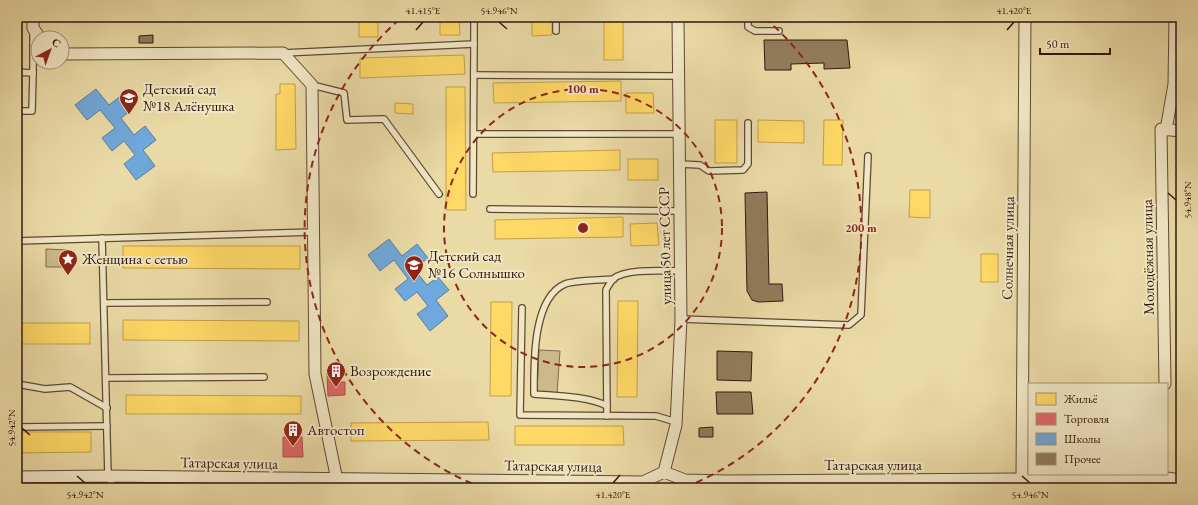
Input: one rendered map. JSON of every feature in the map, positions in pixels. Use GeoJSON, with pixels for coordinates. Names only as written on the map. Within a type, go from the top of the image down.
{"type":"FeatureCollection","features":[{"type":"Feature","properties":{"kind":"street","name":"улица 50 лет СССР"},"geometry":{"type":"LineString","coordinates":[[664,472],[676,422],[681,319],[678,17]]}},
{"type":"Feature","properties":{"kind":"street","name":"Солнечная улица"},"geometry":{"type":"LineString","coordinates":[[1022,479],[1025,17]]}},
{"type":"Feature","properties":{"kind":"street","name":"Молодёжная улица"},"geometry":{"type":"LineString","coordinates":[[1165,383],[1163,130],[1174,84],[1175,17]]}},
{"type":"Feature","properties":{"kind":"street"},"geometry":{"type":"LineString","coordinates":[[70,54],[283,53],[312,85],[315,374],[337,480]]}},
{"type":"Feature","properties":{"kind":"street"},"geometry":{"type":"LineString","coordinates":[[1163,130],[1181,131]]}},
{"type":"Feature","properties":{"kind":"street","name":"Татарская улица"},"geometry":{"type":"LineString","coordinates":[[17,477],[108,476],[337,480],[392,478],[456,484],[620,485],[643,482],[664,472],[678,482],[685,480],[770,484],[830,484],[1167,476],[1181,480]]}},
{"type":"Feature","properties":{"kind":"lane"},"geometry":{"type":"LineString","coordinates":[[473,194],[474,17]]}},
{"type":"Feature","properties":{"kind":"lane"},"geometry":{"type":"LineString","coordinates":[[556,17],[556,31]]}},
{"type":"Feature","properties":{"kind":"lane"},"geometry":{"type":"LineString","coordinates":[[748,17],[748,27],[755,31],[779,31]]}},
{"type":"Feature","properties":{"kind":"lane"},"geometry":{"type":"LineString","coordinates":[[17,111],[32,110],[33,22]]}},
{"type":"Feature","properties":{"kind":"lane"},"geometry":{"type":"LineString","coordinates":[[283,53],[474,44]]}},
{"type":"Feature","properties":{"kind":"lane"},"geometry":{"type":"LineString","coordinates":[[17,72],[33,74]]}},
{"type":"Feature","properties":{"kind":"lane"},"geometry":{"type":"LineString","coordinates":[[474,75],[679,76]]}},
{"type":"Feature","properties":{"kind":"lane"},"geometry":{"type":"LineString","coordinates":[[312,85],[344,93],[347,120],[384,119],[439,194]]}},
{"type":"Feature","properties":{"kind":"lane"},"geometry":{"type":"LineString","coordinates":[[679,164],[700,165],[709,171],[743,170],[747,168],[748,123]]}},
{"type":"Feature","properties":{"kind":"lane"},"geometry":{"type":"LineString","coordinates":[[474,134],[679,134]]}},
{"type":"Feature","properties":{"kind":"lane"},"geometry":{"type":"LineString","coordinates":[[681,319],[849,325],[862,315],[868,156]]}},
{"type":"Feature","properties":{"kind":"lane"},"geometry":{"type":"LineString","coordinates":[[490,210],[680,211]]}},
{"type":"Feature","properties":{"kind":"lane"},"geometry":{"type":"LineString","coordinates":[[17,241],[314,232]]}},
{"type":"Feature","properties":{"kind":"lane"},"geometry":{"type":"LineString","coordinates":[[102,238],[108,476],[114,488]]}},
{"type":"Feature","properties":{"kind":"lane"},"geometry":{"type":"LineString","coordinates":[[607,406],[601,402],[534,394],[534,359],[543,308],[548,299],[565,284],[614,279],[624,274],[644,271],[681,272]]}},
{"type":"Feature","properties":{"kind":"lane"},"geometry":{"type":"LineString","coordinates":[[607,416],[606,290],[614,279]]}},
{"type":"Feature","properties":{"kind":"lane"},"geometry":{"type":"LineString","coordinates":[[104,303],[267,302]]}},
{"type":"Feature","properties":{"kind":"lane"},"geometry":{"type":"LineString","coordinates":[[522,308],[520,415],[656,416],[676,422]]}},
{"type":"Feature","properties":{"kind":"lane"},"geometry":{"type":"LineString","coordinates":[[106,378],[264,377]]}},
{"type":"Feature","properties":{"kind":"lane"},"geometry":{"type":"LineString","coordinates":[[17,384],[45,389],[70,387],[107,408]]}},
{"type":"Feature","properties":{"kind":"lane"},"geometry":{"type":"LineString","coordinates":[[17,427],[107,426]]}},
{"type":"Feature","properties":{"kind":"shaded area"},"geometry":{"type":"Polygon","coordinates":[[[46,249],[68,250],[68,267],[46,267],[46,249]]]}},
{"type":"Feature","properties":{"kind":"shaded area"},"geometry":{"type":"Polygon","coordinates":[[[539,350],[560,351],[557,394],[537,393],[539,350]]]}},
{"type":"Feature","properties":{"kind":"building: Жильё"},"geometry":{"type":"Polygon","coordinates":[[[359,17],[378,17],[378,37],[359,37],[359,17]]]}},
{"type":"Feature","properties":{"kind":"building: Жильё"},"geometry":{"type":"Polygon","coordinates":[[[440,17],[459,17],[460,35],[440,35],[440,17]]]}},
{"type":"Feature","properties":{"kind":"building: Жильё"},"geometry":{"type":"Polygon","coordinates":[[[532,17],[552,17],[552,35],[532,36],[532,17]]]}},
{"type":"Feature","properties":{"kind":"building: Жильё"},"geometry":{"type":"Polygon","coordinates":[[[604,17],[623,17],[623,60],[604,60],[604,17]]]}},
{"type":"Feature","properties":{"kind":"building: Жильё"},"geometry":{"type":"Polygon","coordinates":[[[464,55],[465,74],[360,78],[360,58],[464,55]]]}},
{"type":"Feature","properties":{"kind":"building: Жильё"},"geometry":{"type":"Polygon","coordinates":[[[621,81],[621,101],[494,103],[493,83],[621,81]]]}},
{"type":"Feature","properties":{"kind":"building: Жильё"},"geometry":{"type":"Polygon","coordinates":[[[280,84],[295,84],[296,149],[276,150],[276,94],[280,94],[280,84]]]}},
{"type":"Feature","properties":{"kind":"building: Жильё"},"geometry":{"type":"Polygon","coordinates":[[[446,87],[465,87],[466,210],[446,210],[446,87]]]}},
{"type":"Feature","properties":{"kind":"building: Жильё"},"geometry":{"type":"Polygon","coordinates":[[[626,93],[653,93],[654,113],[626,113],[626,93]]]}},
{"type":"Feature","properties":{"kind":"building: Жильё"},"geometry":{"type":"Polygon","coordinates":[[[395,103],[413,104],[413,114],[395,113],[395,103]]]}},
{"type":"Feature","properties":{"kind":"building: Жильё"},"geometry":{"type":"Polygon","coordinates":[[[715,120],[737,120],[737,163],[715,163],[715,120]]]}},
{"type":"Feature","properties":{"kind":"building: Жильё"},"geometry":{"type":"Polygon","coordinates":[[[758,120],[804,121],[804,143],[758,142],[758,120]]]}},
{"type":"Feature","properties":{"kind":"building: Жильё"},"geometry":{"type":"Polygon","coordinates":[[[824,120],[843,120],[842,165],[823,165],[824,120]]]}},
{"type":"Feature","properties":{"kind":"building: Жильё"},"geometry":{"type":"Polygon","coordinates":[[[620,150],[620,170],[493,172],[492,153],[620,150]]]}},
{"type":"Feature","properties":{"kind":"building: Жильё"},"geometry":{"type":"Polygon","coordinates":[[[17,156],[19,230],[17,230],[17,156]]]}},
{"type":"Feature","properties":{"kind":"building: Жильё"},"geometry":{"type":"Polygon","coordinates":[[[628,159],[658,159],[658,180],[628,180],[628,159]]]}},
{"type":"Feature","properties":{"kind":"building: Жильё"},"geometry":{"type":"Polygon","coordinates":[[[910,190],[930,190],[930,218],[909,217],[910,190]]]}},
{"type":"Feature","properties":{"kind":"building: Жильё"},"geometry":{"type":"Polygon","coordinates":[[[623,217],[623,237],[495,239],[495,220],[623,217]]]}},
{"type":"Feature","properties":{"kind":"building: Жильё"},"geometry":{"type":"Polygon","coordinates":[[[657,223],[659,245],[631,246],[630,224],[657,223]]]}},
{"type":"Feature","properties":{"kind":"building: Жильё"},"geometry":{"type":"Polygon","coordinates":[[[123,246],[300,246],[300,269],[123,268],[123,246]]]}},
{"type":"Feature","properties":{"kind":"building: Жильё"},"geometry":{"type":"Polygon","coordinates":[[[981,254],[998,254],[998,282],[981,282],[981,254]]]}},
{"type":"Feature","properties":{"kind":"building: Жильё"},"geometry":{"type":"Polygon","coordinates":[[[618,301],[638,301],[637,397],[617,397],[618,301]]]}},
{"type":"Feature","properties":{"kind":"building: Жильё"},"geometry":{"type":"Polygon","coordinates":[[[491,302],[512,302],[511,396],[490,396],[491,302]]]}},
{"type":"Feature","properties":{"kind":"building: Жильё"},"geometry":{"type":"Polygon","coordinates":[[[123,320],[299,321],[299,341],[123,340],[123,320]]]}},
{"type":"Feature","properties":{"kind":"building: Жильё"},"geometry":{"type":"Polygon","coordinates":[[[17,323],[90,323],[90,344],[17,344],[17,323]]]}},
{"type":"Feature","properties":{"kind":"building: Жильё"},"geometry":{"type":"Polygon","coordinates":[[[126,395],[301,396],[301,414],[126,414],[126,395]]]}},
{"type":"Feature","properties":{"kind":"building: Жильё"},"geometry":{"type":"Polygon","coordinates":[[[488,422],[489,440],[351,441],[351,423],[488,422]]]}},
{"type":"Feature","properties":{"kind":"building: Жильё"},"geometry":{"type":"Polygon","coordinates":[[[515,426],[623,426],[624,445],[515,445],[515,426]]]}},
{"type":"Feature","properties":{"kind":"building: Жильё"},"geometry":{"type":"Polygon","coordinates":[[[17,432],[91,432],[91,452],[17,453],[17,432]]]}},
{"type":"Feature","properties":{"kind":"building: Торговля","name":"Возрождение"},"geometry":{"type":"Polygon","coordinates":[[[327,374],[340,374],[340,382],[345,382],[345,395],[328,396],[327,374]]]}},
{"type":"Feature","properties":{"kind":"building: Торговля","name":"Автостоп"},"geometry":{"type":"Polygon","coordinates":[[[283,437],[302,437],[303,457],[283,457],[283,437]]]}},
{"type":"Feature","properties":{"kind":"building: Школы"},"geometry":{"type":"Polygon","coordinates":[[[761,17],[851,17],[851,22],[761,22],[761,17]]]}},
{"type":"Feature","properties":{"kind":"building: Школы"},"geometry":{"type":"Polygon","coordinates":[[[96,89],[109,105],[123,94],[134,108],[121,118],[134,135],[145,126],[156,140],[143,150],[155,166],[136,180],[124,164],[135,155],[124,141],[112,151],[102,138],[115,128],[100,110],[87,120],[75,105],[96,89]]]}},
{"type":"Feature","properties":{"kind":"building: Школы","name":"Детский сад №16 Солнышко"},"geometry":{"type":"Polygon","coordinates":[[[389,239],[402,256],[417,244],[428,258],[414,269],[427,285],[438,277],[449,290],[436,300],[448,316],[430,331],[417,314],[428,306],[417,292],[405,301],[395,289],[408,279],[394,260],[380,271],[368,255],[389,239]]]}},
{"type":"Feature","properties":{"kind":"building: Прочее"},"geometry":{"type":"Polygon","coordinates":[[[153,35],[153,43],[139,43],[139,36],[153,35]]]}},
{"type":"Feature","properties":{"kind":"building: Прочее"},"geometry":{"type":"Polygon","coordinates":[[[764,40],[847,40],[850,68],[824,69],[824,63],[791,64],[791,70],[765,70],[764,40]]]}},
{"type":"Feature","properties":{"kind":"building: Прочее"},"geometry":{"type":"Polygon","coordinates":[[[767,192],[769,284],[782,284],[783,301],[758,302],[752,300],[747,291],[745,193],[767,192]]]}},
{"type":"Feature","properties":{"kind":"building: Прочее"},"geometry":{"type":"Polygon","coordinates":[[[717,351],[752,352],[751,381],[717,380],[717,351]]]}},
{"type":"Feature","properties":{"kind":"building: Прочее"},"geometry":{"type":"Polygon","coordinates":[[[716,392],[751,392],[753,414],[717,414],[716,392]]]}},
{"type":"Feature","properties":{"kind":"building: Прочее"},"geometry":{"type":"Polygon","coordinates":[[[713,427],[713,437],[699,437],[699,428],[713,427]]]}},
{"type":"Feature","properties":{"kind":"place","name":"Детский сад №18 Алёнушка"},"geometry":{"type":"Point","coordinates":[129,115]}},
{"type":"Feature","properties":{"kind":"place","name":"Женщина с сетью"},"geometry":{"type":"Point","coordinates":[68,276]}},
{"type":"Feature","properties":{"kind":"place","name":"Детский сад №16 Солнышко"},"geometry":{"type":"Point","coordinates":[414,282]}},
{"type":"Feature","properties":{"kind":"place","name":"Возрождение"},"geometry":{"type":"Point","coordinates":[336,388]}},
{"type":"Feature","properties":{"kind":"place","name":"Автостоп"},"geometry":{"type":"Point","coordinates":[293,447]}}]}
